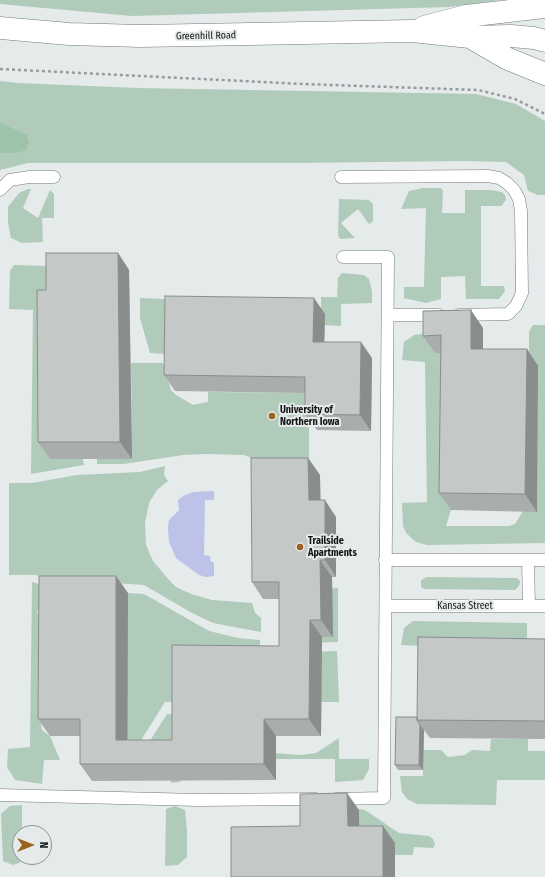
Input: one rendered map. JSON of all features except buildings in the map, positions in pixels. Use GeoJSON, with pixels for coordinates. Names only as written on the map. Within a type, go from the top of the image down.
{"type":"FeatureCollection","features":[{"type":"Feature","properties":{"kind":"street","name":"Greenhill Road"},"geometry":{"type":"LineString","coordinates":[[412,31],[466,16],[545,8]]}},
{"type":"Feature","properties":{"kind":"street","name":"Greenhill Road"},"geometry":{"type":"LineString","coordinates":[[0,28],[69,34],[141,36],[412,31],[470,37],[511,36],[534,38],[545,41]]}},
{"type":"Feature","properties":{"kind":"street"},"geometry":{"type":"LineString","coordinates":[[470,37],[506,58],[545,74]]}},
{"type":"Feature","properties":{"kind":"lane"},"geometry":{"type":"LineString","coordinates":[[341,176],[488,176],[499,178],[507,183],[519,199],[522,293],[516,306],[508,314],[388,315]]}},
{"type":"Feature","properties":{"kind":"lane"},"geometry":{"type":"LineString","coordinates":[[0,190],[10,180],[29,177],[54,177]]}},
{"type":"Feature","properties":{"kind":"lane"},"geometry":{"type":"LineString","coordinates":[[0,796],[198,800],[384,798],[388,257],[343,257]]}},
{"type":"Feature","properties":{"kind":"lane"},"geometry":{"type":"LineString","coordinates":[[385,560],[545,560]]}},
{"type":"Feature","properties":{"kind":"lane"},"geometry":{"type":"LineString","coordinates":[[528,560],[529,606]]}},
{"type":"Feature","properties":{"kind":"lane","name":"Kansas Street"},"geometry":{"type":"LineString","coordinates":[[386,606],[545,606]]}},
{"type":"Feature","properties":{"kind":"path"},"geometry":{"type":"LineString","coordinates":[[0,69],[303,84],[478,90],[515,99],[545,114]]}},
{"type":"Feature","properties":{"kind":"green space"},"geometry":{"type":"Polygon","coordinates":[[[0,0],[500,0],[449,7],[132,16],[0,4],[0,0]]]}},
{"type":"Feature","properties":{"kind":"green space"},"geometry":{"type":"Polygon","coordinates":[[[0,81],[138,88],[476,94],[516,104],[545,121],[545,195],[538,195],[528,191],[524,175],[506,162],[28,163],[0,170],[0,153],[15,153],[26,134],[0,122],[0,81]]]}},
{"type":"Feature","properties":{"kind":"green space"},"geometry":{"type":"Polygon","coordinates":[[[0,122],[26,134],[29,142],[26,150],[15,153],[0,153],[0,122]]]}},
{"type":"Feature","properties":{"kind":"green space"},"geometry":{"type":"Polygon","coordinates":[[[423,188],[441,188],[443,191],[442,213],[465,213],[465,190],[490,190],[502,192],[505,195],[506,200],[501,206],[481,206],[481,286],[504,286],[505,291],[499,299],[466,299],[465,276],[441,277],[441,299],[426,303],[404,298],[404,287],[424,287],[426,208],[401,209],[409,191],[423,188]]]}},
{"type":"Feature","properties":{"kind":"green space"},"geometry":{"type":"Polygon","coordinates":[[[31,189],[23,208],[38,218],[50,190],[54,194],[54,218],[42,218],[43,242],[22,243],[11,238],[8,222],[8,207],[19,193],[31,189]]]}},
{"type":"Feature","properties":{"kind":"green space"},"geometry":{"type":"Polygon","coordinates":[[[339,199],[369,200],[373,204],[373,221],[369,224],[358,209],[341,223],[355,238],[340,239],[338,235],[339,199]]]}},
{"type":"Feature","properties":{"kind":"green space"},"geometry":{"type":"Polygon","coordinates":[[[14,265],[47,266],[84,465],[31,474],[33,310],[9,309],[10,271],[14,265]]]}},
{"type":"Feature","properties":{"kind":"green space"},"geometry":{"type":"Polygon","coordinates":[[[342,273],[364,275],[369,279],[372,291],[372,303],[341,304],[341,326],[324,325],[321,314],[321,297],[337,297],[338,278],[342,273]]]}},
{"type":"Feature","properties":{"kind":"green space"},"geometry":{"type":"Polygon","coordinates":[[[140,298],[187,300],[176,327],[164,344],[165,354],[150,353],[140,318],[140,298]]]}},
{"type":"Feature","properties":{"kind":"green space"},"geometry":{"type":"Polygon","coordinates":[[[533,325],[545,325],[545,543],[427,545],[416,542],[406,533],[403,526],[402,503],[427,502],[425,362],[402,360],[404,342],[414,335],[435,332],[466,352],[451,510],[446,526],[509,526],[515,524],[523,511],[537,511],[538,367],[529,366],[529,331],[533,325]]]}},
{"type":"Feature","properties":{"kind":"green space"},"geometry":{"type":"Polygon","coordinates":[[[131,363],[163,363],[171,390],[176,395],[193,405],[208,402],[208,392],[324,393],[317,419],[309,419],[309,461],[263,462],[244,455],[205,454],[183,455],[124,464],[97,464],[97,459],[132,458],[131,363]]]}},
{"type":"Feature","properties":{"kind":"green space"},"geometry":{"type":"Polygon","coordinates":[[[165,466],[164,475],[168,481],[157,490],[149,503],[145,523],[146,545],[153,561],[176,587],[191,594],[212,600],[252,603],[255,613],[261,618],[261,632],[213,623],[192,613],[144,585],[60,579],[34,575],[9,575],[9,483],[32,483],[77,475],[140,472],[165,466]]]}},
{"type":"Feature","properties":{"kind":"green space"},"geometry":{"type":"Polygon","coordinates":[[[427,577],[517,578],[520,581],[519,586],[515,590],[424,589],[421,587],[421,580],[427,577]]]}},
{"type":"Feature","properties":{"kind":"green space"},"geometry":{"type":"Polygon","coordinates":[[[32,582],[73,593],[43,604],[37,612],[42,625],[39,712],[42,730],[50,736],[60,760],[44,760],[42,784],[15,780],[7,767],[8,749],[30,747],[32,582]]]}},
{"type":"Feature","properties":{"kind":"green space"},"geometry":{"type":"Polygon","coordinates":[[[338,588],[338,642],[309,643],[298,637],[319,589],[338,588]]]}},
{"type":"Feature","properties":{"kind":"green space"},"geometry":{"type":"Polygon","coordinates":[[[128,593],[144,594],[209,631],[238,638],[260,640],[260,662],[184,702],[165,702],[138,745],[98,736],[128,593]]]}},
{"type":"Feature","properties":{"kind":"green space"},"geometry":{"type":"Polygon","coordinates":[[[413,621],[527,623],[527,656],[401,645],[404,628],[413,621]]]}},
{"type":"Feature","properties":{"kind":"green space"},"geometry":{"type":"Polygon","coordinates":[[[337,651],[339,702],[321,702],[311,652],[337,651]]]}},
{"type":"Feature","properties":{"kind":"green space"},"geometry":{"type":"Polygon","coordinates":[[[167,714],[184,714],[180,757],[181,781],[172,783],[146,747],[167,714]]]}},
{"type":"Feature","properties":{"kind":"green space"},"geometry":{"type":"Polygon","coordinates":[[[339,738],[339,759],[369,759],[369,769],[363,780],[335,782],[335,759],[276,759],[273,753],[301,755],[316,753],[339,738]]]}},
{"type":"Feature","properties":{"kind":"green space"},"geometry":{"type":"Polygon","coordinates":[[[491,739],[528,739],[528,751],[545,751],[545,780],[497,780],[496,805],[417,804],[407,799],[402,792],[400,776],[423,776],[423,750],[441,750],[448,757],[465,755],[472,750],[490,751],[491,739]]]}},
{"type":"Feature","properties":{"kind":"green space"},"geometry":{"type":"Polygon","coordinates":[[[22,805],[22,825],[12,825],[12,865],[3,861],[1,814],[10,806],[22,805]]]}},
{"type":"Feature","properties":{"kind":"green space"},"geometry":{"type":"Polygon","coordinates":[[[175,806],[185,810],[187,857],[178,865],[165,866],[166,809],[175,806]]]}},
{"type":"Feature","properties":{"kind":"green space"},"geometry":{"type":"Polygon","coordinates":[[[359,809],[365,810],[399,833],[429,836],[433,839],[435,844],[433,848],[414,847],[413,855],[395,855],[395,843],[360,834],[359,809]]]}},
{"type":"Feature","properties":{"kind":"water"},"geometry":{"type":"Polygon","coordinates":[[[214,491],[214,500],[205,500],[204,555],[210,556],[211,562],[214,562],[214,576],[206,577],[199,575],[176,558],[169,542],[168,527],[169,520],[179,510],[178,500],[193,492],[214,491]]]}},
{"type":"Feature","properties":{"kind":"place","name":"University of Northern Iowa"},"geometry":{"type":"Point","coordinates":[272,416]}},
{"type":"Feature","properties":{"kind":"place","name":"Trailside Apartments"},"geometry":{"type":"Point","coordinates":[300,547]}}]}
